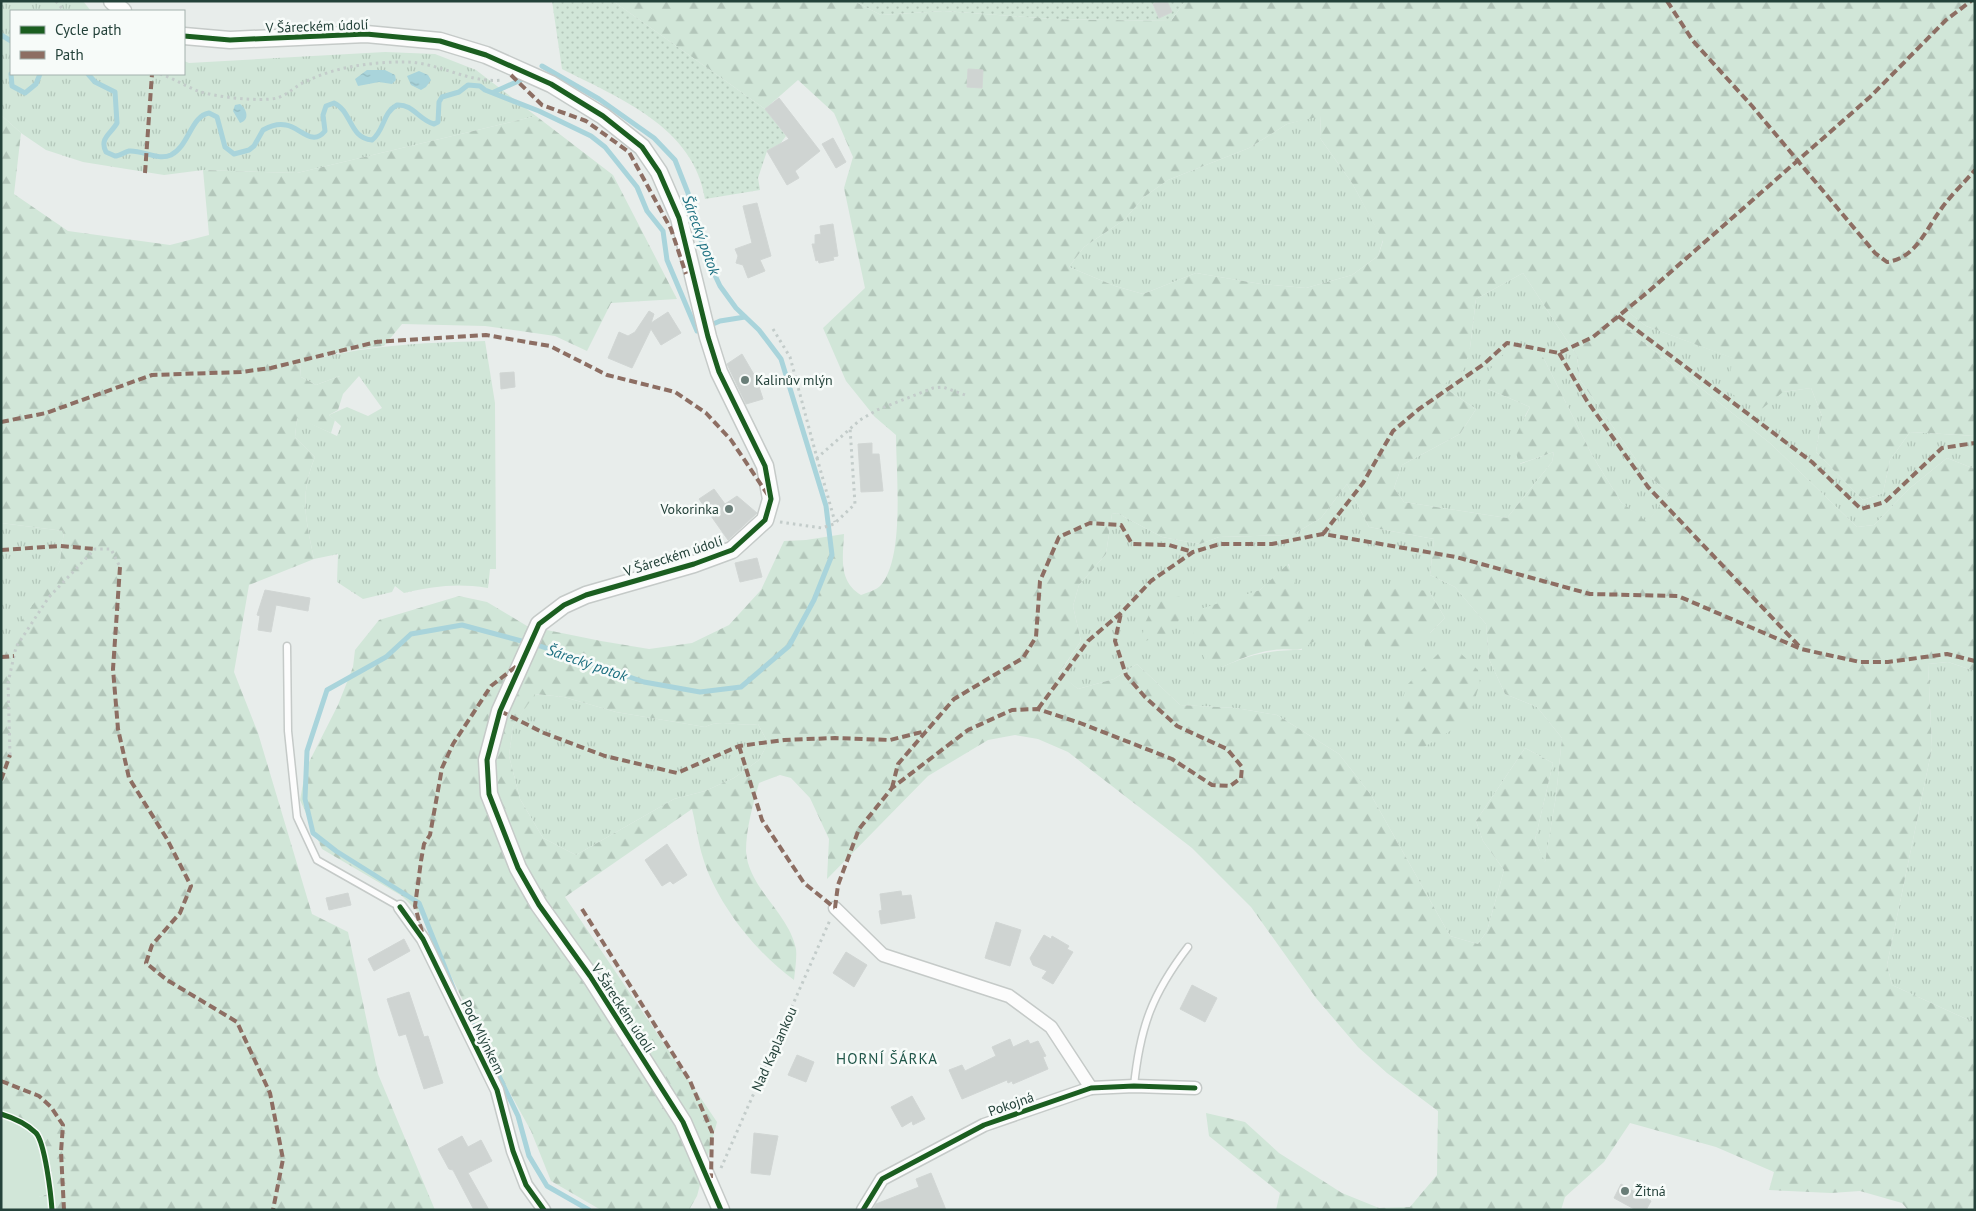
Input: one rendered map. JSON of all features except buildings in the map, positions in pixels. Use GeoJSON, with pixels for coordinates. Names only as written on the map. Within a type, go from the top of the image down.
{"type":"FeatureCollection","features":[{"type":"Feature","properties":{"kind":"street"},"geometry":{"type":"LineString","coordinates":[[112,1],[122,10]]}},
{"type":"Feature","properties":{"kind":"street","name":"V Šáreckém údolí"},"geometry":{"type":"LineString","coordinates":[[185,36],[230,40],[366,34],[440,41],[486,55],[551,84],[603,116],[642,147],[659,172],[679,218],[708,337],[719,372],[732,402],[765,466],[771,499],[765,520],[732,550],[694,564],[586,595],[564,605],[539,624],[500,711],[487,760],[488,794],[518,868],[539,905],[590,976],[682,1122],[710,1189],[721,1210]]}},
{"type":"Feature","properties":{"kind":"street","name":"Pod Mlýnkem"},"geometry":{"type":"LineString","coordinates":[[400,907],[424,939],[497,1090],[513,1151],[523,1176],[544,1210]]}},
{"type":"Feature","properties":{"kind":"street"},"geometry":{"type":"LineString","coordinates":[[835,908],[883,955],[1008,996],[1051,1027],[1091,1088]]}},
{"type":"Feature","properties":{"kind":"street","name":"Pokojná"},"geometry":{"type":"LineString","coordinates":[[863,1210],[882,1179],[984,1125],[1091,1088],[1134,1086],[1195,1088]]}},
{"type":"Feature","properties":{"kind":"lane","name":"Pod Mlýnkem"},"geometry":{"type":"LineString","coordinates":[[287,646],[288,731],[297,817],[317,860],[400,907]]}},
{"type":"Feature","properties":{"kind":"lane"},"geometry":{"type":"LineString","coordinates":[[1134,1086],[1138,1051],[1148,1011],[1168,973],[1188,947]]}},
{"type":"Feature","properties":{"kind":"path"},"geometry":{"type":"LineString","coordinates":[[162,75],[210,94],[264,99],[285,95],[306,81],[319,76],[358,66],[389,62],[428,63],[457,74],[484,80],[505,79]]}},
{"type":"Feature","properties":{"kind":"path"},"geometry":{"type":"LineString","coordinates":[[773,329],[790,357],[835,523]]}},
{"type":"Feature","properties":{"kind":"path"},"geometry":{"type":"LineString","coordinates":[[817,458],[850,428],[877,410],[933,388],[943,387],[968,396]]}},
{"type":"Feature","properties":{"kind":"path"},"geometry":{"type":"LineString","coordinates":[[765,520],[822,528],[835,523],[855,504],[850,428]]}},
{"type":"Feature","properties":{"kind":"path"},"geometry":{"type":"LineString","coordinates":[[10,755],[8,683],[16,647],[49,597],[95,549],[111,549],[120,567]]}},
{"type":"Feature","properties":{"kind":"green space"},"geometry":{"type":"Polygon","coordinates":[[[1,1],[83,1],[90,10],[10,10],[10,75],[185,75],[185,61],[189,63],[385,52],[435,54],[476,70],[536,116],[297,173],[203,170],[164,175],[83,162],[46,150],[21,133],[1,115],[1,1]]]}},
{"type":"Feature","properties":{"kind":"green space"},"geometry":{"type":"Polygon","coordinates":[[[552,1],[613,1],[765,109],[786,136],[780,144],[767,151],[758,178],[760,190],[705,199],[698,174],[686,152],[670,134],[651,118],[629,104],[562,69],[552,1]]]}},
{"type":"Feature","properties":{"kind":"green space"},"geometry":{"type":"Polygon","coordinates":[[[613,1],[854,1],[881,15],[944,11],[1052,19],[1171,21],[1185,1],[1975,1],[1975,436],[1910,432],[1890,460],[1883,493],[1863,500],[1816,452],[1822,416],[1811,388],[1783,392],[1759,411],[1729,392],[1732,358],[1646,326],[1628,312],[1617,321],[1771,444],[1857,527],[1874,525],[1910,488],[1947,458],[1975,469],[1975,671],[1948,662],[1928,664],[1932,748],[1887,965],[1892,985],[1975,1023],[1975,1210],[1908,1210],[1902,1203],[1860,1191],[1831,1193],[1769,1190],[1774,1172],[1716,1147],[1630,1123],[1604,1162],[1565,1197],[1561,1210],[1276,1210],[1280,1193],[1209,1136],[1206,1113],[1245,1122],[1279,1153],[1342,1193],[1379,1208],[1410,1207],[1437,1175],[1438,1111],[1387,1073],[1358,1047],[1316,998],[1251,907],[1192,848],[1068,752],[1038,739],[1015,735],[988,740],[928,776],[827,879],[829,839],[810,798],[791,778],[780,775],[759,783],[746,842],[748,864],[761,889],[786,924],[792,936],[796,949],[794,980],[766,956],[727,909],[709,875],[703,858],[692,809],[565,897],[717,1122],[697,1196],[689,1210],[601,1210],[551,1181],[531,1131],[488,1053],[423,917],[402,896],[322,849],[300,800],[306,768],[338,705],[353,667],[355,650],[379,620],[459,596],[487,602],[527,626],[601,641],[649,649],[692,643],[729,625],[761,590],[784,541],[806,540],[844,534],[843,560],[848,583],[861,595],[881,585],[889,572],[896,535],[898,491],[896,435],[875,417],[846,381],[823,328],[865,288],[844,188],[853,157],[834,113],[798,80],[765,109],[613,1]],[[1321,116],[1287,124],[1249,148],[1168,180],[1144,197],[1124,220],[1084,247],[1069,267],[1115,286],[1143,294],[1196,273],[1261,284],[1306,288],[1352,275],[1378,256],[1383,241],[1352,183],[1320,138],[1321,116]],[[1523,273],[1476,299],[1470,348],[1464,369],[1442,386],[1476,409],[1460,434],[1402,465],[1394,488],[1404,502],[1507,518],[1552,462],[1554,452],[1519,464],[1513,441],[1530,407],[1488,389],[1485,375],[1507,351],[1541,353],[1592,455],[1621,502],[1647,522],[1669,494],[1644,471],[1580,380],[1577,356],[1523,273]],[[1347,484],[1321,518],[1292,535],[1219,537],[1200,544],[1162,537],[1117,513],[1112,514],[1106,554],[1079,585],[1073,606],[1081,641],[1059,673],[1078,689],[1114,679],[1137,664],[1180,705],[1236,708],[1277,715],[1339,754],[1371,795],[1450,936],[1478,944],[1487,931],[1504,870],[1483,841],[1476,821],[1525,748],[1553,763],[1535,840],[1545,862],[1556,796],[1562,738],[1537,707],[1505,694],[1489,659],[1486,624],[1455,587],[1430,575],[1434,539],[1369,527],[1347,484]],[[535,694],[513,726],[509,756],[520,799],[543,838],[576,855],[674,799],[705,791],[734,778],[759,760],[768,743],[758,724],[717,723],[705,727],[616,712],[564,697],[535,694]]]}},
{"type":"Feature","properties":{"kind":"green space"},"geometry":{"type":"Polygon","coordinates":[[[854,1],[1160,1],[1153,5],[1159,18],[1172,12],[1167,1],[1185,1],[1171,21],[1052,19],[944,11],[881,15],[854,1]]]}},
{"type":"Feature","properties":{"kind":"green space"},"geometry":{"type":"Polygon","coordinates":[[[1,115],[21,133],[14,194],[68,231],[170,245],[209,235],[203,170],[297,173],[536,116],[613,175],[677,299],[611,303],[587,351],[555,336],[485,326],[402,324],[384,346],[340,352],[300,363],[301,377],[316,385],[340,376],[359,376],[343,394],[338,410],[329,415],[335,420],[331,433],[297,418],[295,437],[315,457],[307,484],[306,496],[307,520],[314,559],[249,585],[234,672],[258,733],[312,914],[348,932],[378,1074],[435,1210],[39,1210],[39,1197],[47,1194],[38,1150],[31,1135],[20,1125],[1,1119],[1,681],[7,641],[44,589],[60,561],[64,531],[1,523],[1,115]]]}},
{"type":"Feature","properties":{"kind":"green space"},"geometry":{"type":"Polygon","coordinates":[[[1321,115],[1320,138],[1352,183],[1383,240],[1378,256],[1352,275],[1306,288],[1261,284],[1196,273],[1143,294],[1115,286],[1069,267],[1084,247],[1124,220],[1144,197],[1168,180],[1249,148],[1287,124],[1321,115]]]}},
{"type":"Feature","properties":{"kind":"green space"},"geometry":{"type":"Polygon","coordinates":[[[1523,273],[1577,356],[1580,380],[1644,471],[1669,494],[1647,523],[1621,502],[1592,455],[1541,353],[1488,389],[1530,407],[1525,416],[1520,464],[1554,452],[1552,462],[1507,518],[1404,502],[1394,488],[1402,465],[1460,434],[1476,409],[1442,386],[1470,348],[1476,299],[1523,273]]]}},
{"type":"Feature","properties":{"kind":"green space"},"geometry":{"type":"Polygon","coordinates":[[[1627,311],[1646,326],[1733,358],[1783,392],[1811,388],[1822,416],[1816,452],[1863,500],[1883,493],[1890,460],[1910,432],[1975,436],[1975,469],[1947,458],[1910,488],[1874,525],[1857,527],[1771,444],[1617,321],[1627,311]]]}},
{"type":"Feature","properties":{"kind":"green space"},"geometry":{"type":"Polygon","coordinates":[[[485,341],[495,403],[496,569],[490,569],[488,588],[446,586],[404,593],[395,586],[392,592],[363,599],[337,582],[338,554],[314,559],[307,520],[306,496],[310,471],[315,457],[295,437],[297,417],[337,436],[341,426],[329,415],[347,407],[368,416],[382,408],[359,376],[340,376],[316,385],[301,377],[300,363],[347,352],[392,346],[485,341]]]}},
{"type":"Feature","properties":{"kind":"green space"},"geometry":{"type":"Polygon","coordinates":[[[1347,484],[1369,527],[1434,539],[1430,575],[1455,587],[1486,624],[1489,659],[1505,694],[1537,707],[1562,738],[1556,796],[1545,863],[1535,840],[1553,763],[1525,748],[1476,821],[1483,841],[1504,870],[1487,931],[1478,944],[1450,936],[1371,795],[1339,754],[1277,715],[1236,708],[1180,705],[1137,664],[1114,679],[1078,689],[1059,674],[1081,641],[1073,606],[1079,585],[1106,554],[1112,514],[1117,513],[1162,537],[1200,544],[1219,537],[1292,535],[1321,518],[1347,484]],[[1289,564],[1260,590],[1235,599],[1222,667],[1261,654],[1302,650],[1289,564]],[[1429,591],[1430,633],[1445,618],[1429,591]]]}},
{"type":"Feature","properties":{"kind":"green space"},"geometry":{"type":"Polygon","coordinates":[[[1,523],[64,531],[60,561],[1,681],[1,523]]]}},
{"type":"Feature","properties":{"kind":"green space"},"geometry":{"type":"Polygon","coordinates":[[[1288,564],[1317,639],[1300,649],[1282,649],[1260,653],[1222,667],[1205,660],[1193,632],[1194,611],[1260,590],[1288,564]]]}},
{"type":"Feature","properties":{"kind":"green space"},"geometry":{"type":"Polygon","coordinates":[[[1365,585],[1429,591],[1445,618],[1430,633],[1403,649],[1365,647],[1361,621],[1365,585]]]}},
{"type":"Feature","properties":{"kind":"green space"},"geometry":{"type":"Polygon","coordinates":[[[1183,595],[1181,615],[1174,628],[1161,636],[1142,642],[1144,625],[1155,603],[1183,595]]]}},
{"type":"Feature","properties":{"kind":"green space"},"geometry":{"type":"Polygon","coordinates":[[[1457,650],[1478,670],[1480,683],[1468,720],[1416,752],[1392,733],[1407,685],[1438,654],[1457,650]]]}},
{"type":"Feature","properties":{"kind":"green space"},"geometry":{"type":"Polygon","coordinates":[[[1948,662],[1975,671],[1975,1023],[1892,985],[1887,965],[1932,748],[1928,664],[1948,662]]]}},
{"type":"Feature","properties":{"kind":"green space"},"geometry":{"type":"Polygon","coordinates":[[[534,694],[564,697],[616,712],[705,727],[717,723],[758,724],[768,743],[759,760],[734,778],[705,791],[674,799],[576,855],[543,838],[520,799],[509,756],[513,726],[534,694]]]}},
{"type":"Feature","properties":{"kind":"green space"},"geometry":{"type":"Polygon","coordinates":[[[1,1119],[18,1124],[27,1131],[37,1147],[47,1194],[39,1197],[39,1210],[1,1210],[1,1119]]]}},
{"type":"Feature","properties":{"kind":"water"},"geometry":{"type":"Polygon","coordinates":[[[367,70],[385,70],[395,75],[396,80],[392,84],[379,82],[358,86],[355,79],[367,70]]]}},
{"type":"Feature","properties":{"kind":"water"},"geometry":{"type":"Polygon","coordinates":[[[419,71],[428,75],[431,80],[421,90],[411,85],[407,76],[419,71]]]}},
{"type":"Feature","properties":{"kind":"water"},"geometry":{"type":"Polygon","coordinates":[[[240,104],[244,109],[246,117],[240,123],[233,111],[235,105],[240,104]]]}},
{"type":"Feature","properties":{"kind":"waterway","name":"Šárecký potok"},"geometry":{"type":"LineString","coordinates":[[1,35],[10,40]]}},
{"type":"Feature","properties":{"kind":"waterway","name":"Šárecký potok"},"geometry":{"type":"LineString","coordinates":[[454,990],[419,903],[336,851],[313,833],[305,799],[307,751],[327,690],[386,657],[411,634],[462,625],[540,646],[644,682],[700,692],[741,687],[789,646],[814,600],[832,555],[826,506],[781,359],[759,330],[736,308],[720,286],[705,254],[688,193],[675,160],[654,138],[599,99],[542,66]]}},
{"type":"Feature","properties":{"kind":"waterway","name":"Šárecký potok"},"geometry":{"type":"LineString","coordinates":[[11,75],[12,86],[25,93],[36,84],[40,75]]}},
{"type":"Feature","properties":{"kind":"waterway","name":"Šárecký potok"},"geometry":{"type":"LineString","coordinates":[[89,75],[95,82],[115,92],[117,123],[104,143],[106,152],[115,156],[129,151],[161,157],[171,155],[182,145],[198,120],[203,115],[209,113],[217,117],[225,147],[234,154],[249,150],[254,146],[263,130],[274,125],[291,126],[306,135],[315,137],[325,131],[323,115],[326,106],[334,103],[340,107],[359,134],[372,140],[389,112],[397,105],[407,107],[434,124],[438,122],[439,102],[442,97],[459,92],[468,85],[480,86],[485,90],[539,111],[591,136],[605,147],[637,187],[647,211],[663,231],[667,260],[697,331],[720,321],[745,317]]}},
{"type":"Feature","properties":{"kind":"waterway","name":"Šárecký potok"},"geometry":{"type":"LineString","coordinates":[[494,92],[523,79]]}},
{"type":"Feature","properties":{"kind":"waterway","name":"Šárecký potok"},"geometry":{"type":"LineString","coordinates":[[465,1011],[488,1053],[518,1116],[529,1156],[547,1186],[589,1210]]}},
{"type":"Feature","properties":{"kind":"marked path"},"geometry":{"type":"LineString","coordinates":[[1667,1],[1693,41],[1752,106],[1875,253],[1887,262],[1897,260],[1912,250],[1947,201],[1975,170]]}},
{"type":"Feature","properties":{"kind":"marked path"},"geometry":{"type":"LineString","coordinates":[[1323,534],[1363,483],[1393,431],[1419,409],[1484,364],[1507,343],[1559,353],[1593,337],[1649,291],[1870,97],[1946,20],[1971,1]]}},
{"type":"Feature","properties":{"kind":"marked path"},"geometry":{"type":"LineString","coordinates":[[145,173],[152,75]]}},
{"type":"Feature","properties":{"kind":"marked path"},"geometry":{"type":"LineString","coordinates":[[511,75],[542,105],[586,121],[629,152],[671,229],[686,274]]}},
{"type":"Feature","properties":{"kind":"marked path"},"geometry":{"type":"LineString","coordinates":[[1618,316],[1812,462],[1861,509],[1885,502],[1942,448],[1975,443]]}},
{"type":"Feature","properties":{"kind":"marked path"},"geometry":{"type":"LineString","coordinates":[[1,422],[46,413],[152,375],[241,372],[271,368],[376,342],[486,335],[550,346],[607,375],[675,392],[706,413],[731,440],[768,495]]}},
{"type":"Feature","properties":{"kind":"marked path"},"geometry":{"type":"LineString","coordinates":[[1559,353],[1587,401],[1648,487],[1799,646]]}},
{"type":"Feature","properties":{"kind":"marked path"},"geometry":{"type":"LineString","coordinates":[[892,788],[898,764],[954,699],[1023,658],[1036,637],[1040,581],[1059,537],[1090,523],[1121,525],[1132,544],[1169,545],[1193,552]]}},
{"type":"Feature","properties":{"kind":"marked path"},"geometry":{"type":"LineString","coordinates":[[1038,709],[1088,641],[1121,613],[1151,581],[1193,552],[1220,544],[1272,544],[1323,534],[1456,557],[1590,594],[1678,596],[1801,649],[1860,662],[1888,662],[1947,654],[1975,661]]}},
{"type":"Feature","properties":{"kind":"marked path"},"geometry":{"type":"LineString","coordinates":[[1,550],[60,546],[95,549]]}},
{"type":"Feature","properties":{"kind":"marked path"},"geometry":{"type":"LineString","coordinates":[[120,567],[113,669],[118,729],[129,778],[167,839],[191,886],[180,913],[152,945],[146,963],[167,980],[237,1022],[270,1093],[283,1159],[273,1210]]}},
{"type":"Feature","properties":{"kind":"marked path"},"geometry":{"type":"LineString","coordinates":[[835,908],[838,885],[859,829],[892,788],[968,730],[1012,710],[1038,709],[1080,723],[1172,759],[1212,785],[1230,786],[1241,778],[1242,767],[1227,749],[1177,726],[1145,697],[1126,675],[1115,641],[1121,613]]}},
{"type":"Feature","properties":{"kind":"marked path"},"geometry":{"type":"LineString","coordinates":[[1,657],[14,656]]}},
{"type":"Feature","properties":{"kind":"marked path"},"geometry":{"type":"LineString","coordinates":[[422,932],[415,906],[424,844],[430,835],[442,768],[453,744],[491,686],[518,665]]}},
{"type":"Feature","properties":{"kind":"marked path"},"geometry":{"type":"LineString","coordinates":[[500,711],[544,733],[605,756],[677,773],[739,746],[784,740],[835,738],[890,740],[926,731]]}},
{"type":"Feature","properties":{"kind":"marked path"},"geometry":{"type":"LineString","coordinates":[[739,746],[762,820],[804,883],[835,908]]}},
{"type":"Feature","properties":{"kind":"marked path"},"geometry":{"type":"LineString","coordinates":[[1,780],[10,755]]}},
{"type":"Feature","properties":{"kind":"marked path"},"geometry":{"type":"LineString","coordinates":[[582,909],[690,1081],[712,1132],[711,1178]]}},
{"type":"Feature","properties":{"kind":"marked path"},"geometry":{"type":"LineString","coordinates":[[1,1081],[39,1096],[51,1107],[63,1125],[61,1152],[64,1210]]}},
{"type":"Feature","properties":{"kind":"cycle path"},"geometry":{"type":"LineString","coordinates":[[185,36],[230,40],[366,34],[440,41],[486,55],[551,84],[603,116],[642,147],[659,172],[679,218],[708,337],[719,372],[765,466],[771,499],[765,520],[732,550],[694,564],[586,595],[564,605],[539,624],[500,711],[487,760],[489,794],[518,868],[539,905],[590,976],[683,1122],[721,1210]]}},
{"type":"Feature","properties":{"kind":"cycle path"},"geometry":{"type":"LineString","coordinates":[[400,907],[423,939],[497,1090],[513,1151],[526,1185],[544,1210]]}},
{"type":"Feature","properties":{"kind":"cycle path"},"geometry":{"type":"LineString","coordinates":[[863,1210],[882,1179],[984,1125],[1091,1088],[1134,1086],[1195,1088]]}},
{"type":"Feature","properties":{"kind":"cycle path"},"geometry":{"type":"LineString","coordinates":[[1,1114],[15,1119],[36,1133],[42,1147],[47,1170],[52,1210]]}},
{"type":"Feature","properties":{"kind":"place","name":"Kalinův mlýn"},"geometry":{"type":"Point","coordinates":[745,380]}},
{"type":"Feature","properties":{"kind":"place","name":"Vokorinka"},"geometry":{"type":"Point","coordinates":[729,509]}},
{"type":"Feature","properties":{"kind":"place","name":"Žitná"},"geometry":{"type":"Point","coordinates":[1625,1191]}},
{"type":"Feature","properties":{"kind":"district","name":"HORNÍ ŠÁRKA"},"geometry":{"type":"Point","coordinates":[887,1059]}}]}
